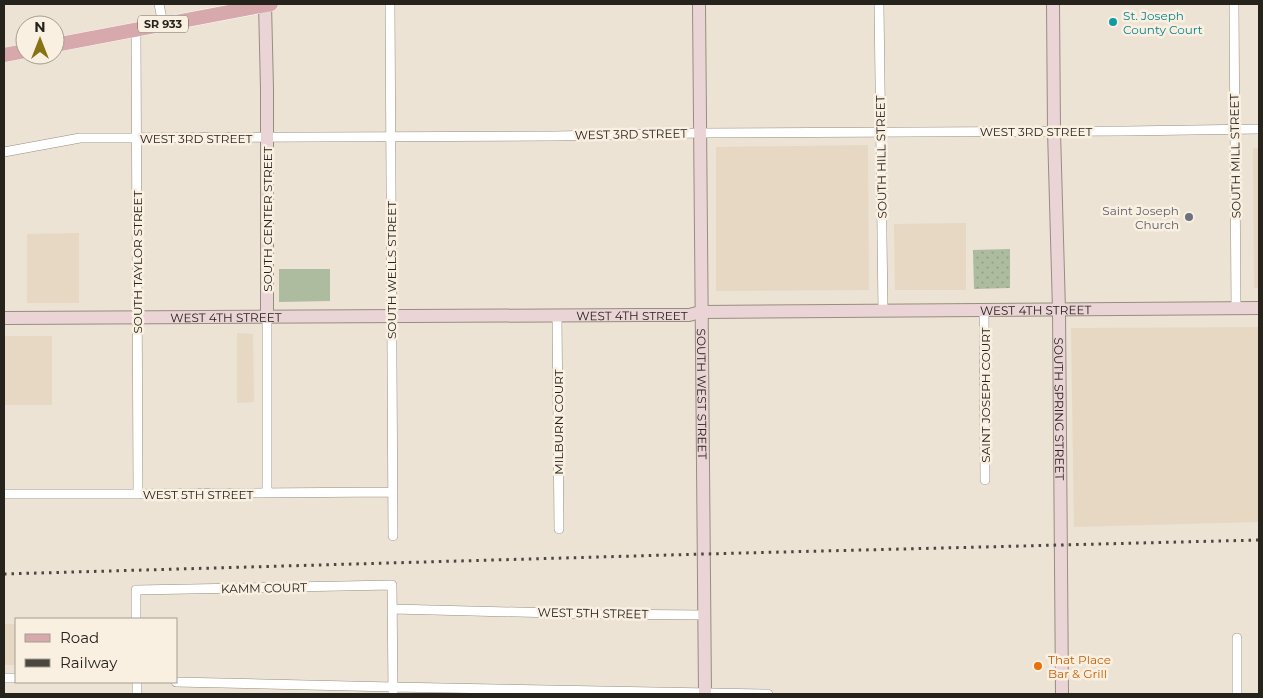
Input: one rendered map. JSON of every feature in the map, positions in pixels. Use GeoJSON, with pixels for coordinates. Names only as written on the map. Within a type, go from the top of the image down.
{"type":"FeatureCollection","features":[{"type":"Feature","properties":{"kind":"main road","name":"SR 933"},"geometry":{"type":"LineString","coordinates":[[65,43],[267,4]]}},
{"type":"Feature","properties":{"kind":"street"},"geometry":{"type":"LineString","coordinates":[[159,4],[164,24]]}},
{"type":"Feature","properties":{"kind":"street","name":"SOUTH CENTER STREET"},"geometry":{"type":"LineString","coordinates":[[267,4],[267,493]]}},
{"type":"Feature","properties":{"kind":"street","name":"SOUTH WELLS STREET"},"geometry":{"type":"LineString","coordinates":[[390,4],[393,536]]}},
{"type":"Feature","properties":{"kind":"street","name":"SOUTH WEST STREET"},"geometry":{"type":"LineString","coordinates":[[699,4],[705,694]]}},
{"type":"Feature","properties":{"kind":"street","name":"SOUTH HILL STREET"},"geometry":{"type":"LineString","coordinates":[[879,4],[883,311]]}},
{"type":"Feature","properties":{"kind":"street","name":"SOUTH SPRING STREET"},"geometry":{"type":"LineString","coordinates":[[1054,4],[1062,694]]}},
{"type":"Feature","properties":{"kind":"street","name":"SOUTH MILL STREET"},"geometry":{"type":"LineString","coordinates":[[1234,4],[1236,309]]}},
{"type":"Feature","properties":{"kind":"street","name":"SOUTH TAYLOR STREET"},"geometry":{"type":"LineString","coordinates":[[136,30],[138,494]]}},
{"type":"Feature","properties":{"kind":"street","name":"WEST 3RD STREET"},"geometry":{"type":"LineString","coordinates":[[4,152],[80,138],[546,136],[1259,129]]}},
{"type":"Feature","properties":{"kind":"street","name":"WEST 4TH STREET"},"geometry":{"type":"LineString","coordinates":[[4,318],[689,315],[701,312],[1259,308]]}},
{"type":"Feature","properties":{"kind":"street","name":"SAINT JOSEPH COURT"},"geometry":{"type":"LineString","coordinates":[[984,310],[985,480]]}},
{"type":"Feature","properties":{"kind":"street","name":"MILBURN COURT"},"geometry":{"type":"LineString","coordinates":[[557,316],[558,529]]}},
{"type":"Feature","properties":{"kind":"street","name":"WEST 5TH STREET"},"geometry":{"type":"LineString","coordinates":[[4,494],[393,492]]}},
{"type":"Feature","properties":{"kind":"street","name":"KAMM COURT"},"geometry":{"type":"LineString","coordinates":[[136,618],[136,590],[392,585],[393,609]]}},
{"type":"Feature","properties":{"kind":"street"},"geometry":{"type":"LineString","coordinates":[[393,609],[393,691]]}},
{"type":"Feature","properties":{"kind":"street","name":"WEST 5TH STREET"},"geometry":{"type":"LineString","coordinates":[[393,609],[704,615]]}},
{"type":"Feature","properties":{"kind":"street"},"geometry":{"type":"LineString","coordinates":[[1236,638],[1237,694]]}},
{"type":"Feature","properties":{"kind":"street"},"geometry":{"type":"LineString","coordinates":[[178,682],[393,691],[768,694]]}},
{"type":"Feature","properties":{"kind":"shaded area"},"geometry":{"type":"Polygon","coordinates":[[[868,145],[869,290],[716,291],[716,147],[868,145]]]}},
{"type":"Feature","properties":{"kind":"shaded area"},"geometry":{"type":"Polygon","coordinates":[[[1253,148],[1259,148],[1259,288],[1254,288],[1253,148]]]}},
{"type":"Feature","properties":{"kind":"shaded area"},"geometry":{"type":"Polygon","coordinates":[[[966,223],[966,290],[895,290],[894,224],[966,223]]]}},
{"type":"Feature","properties":{"kind":"shaded area"},"geometry":{"type":"Polygon","coordinates":[[[79,233],[79,303],[27,303],[27,234],[79,233]]]}},
{"type":"Feature","properties":{"kind":"shaded area"},"geometry":{"type":"Polygon","coordinates":[[[1259,327],[1259,522],[1074,527],[1071,328],[1259,327]]]}},
{"type":"Feature","properties":{"kind":"shaded area"},"geometry":{"type":"Polygon","coordinates":[[[237,333],[253,334],[254,402],[237,403],[237,333]]]}},
{"type":"Feature","properties":{"kind":"shaded area"},"geometry":{"type":"Polygon","coordinates":[[[4,336],[52,336],[52,405],[4,405],[4,336]]]}},
{"type":"Feature","properties":{"kind":"shaded area"},"geometry":{"type":"Polygon","coordinates":[[[4,624],[15,624],[15,665],[4,665],[4,624]]]}},
{"type":"Feature","properties":{"kind":"green space"},"geometry":{"type":"Polygon","coordinates":[[[1010,249],[1010,288],[974,289],[973,250],[1010,249]]]}},
{"type":"Feature","properties":{"kind":"green space"},"geometry":{"type":"Polygon","coordinates":[[[279,269],[330,269],[330,301],[279,302],[279,269]]]}},
{"type":"Feature","properties":{"kind":"railway"},"geometry":{"type":"LineString","coordinates":[[4,574],[1259,540]]}},
{"type":"Feature","properties":{"kind":"place","name":"St. Joseph County Court"},"geometry":{"type":"Point","coordinates":[1113,22]}},
{"type":"Feature","properties":{"kind":"place","name":"Saint Joseph Church"},"geometry":{"type":"Point","coordinates":[1189,217]}},
{"type":"Feature","properties":{"kind":"place","name":"That Place Bar & Grill"},"geometry":{"type":"Point","coordinates":[1038,666]}}]}
